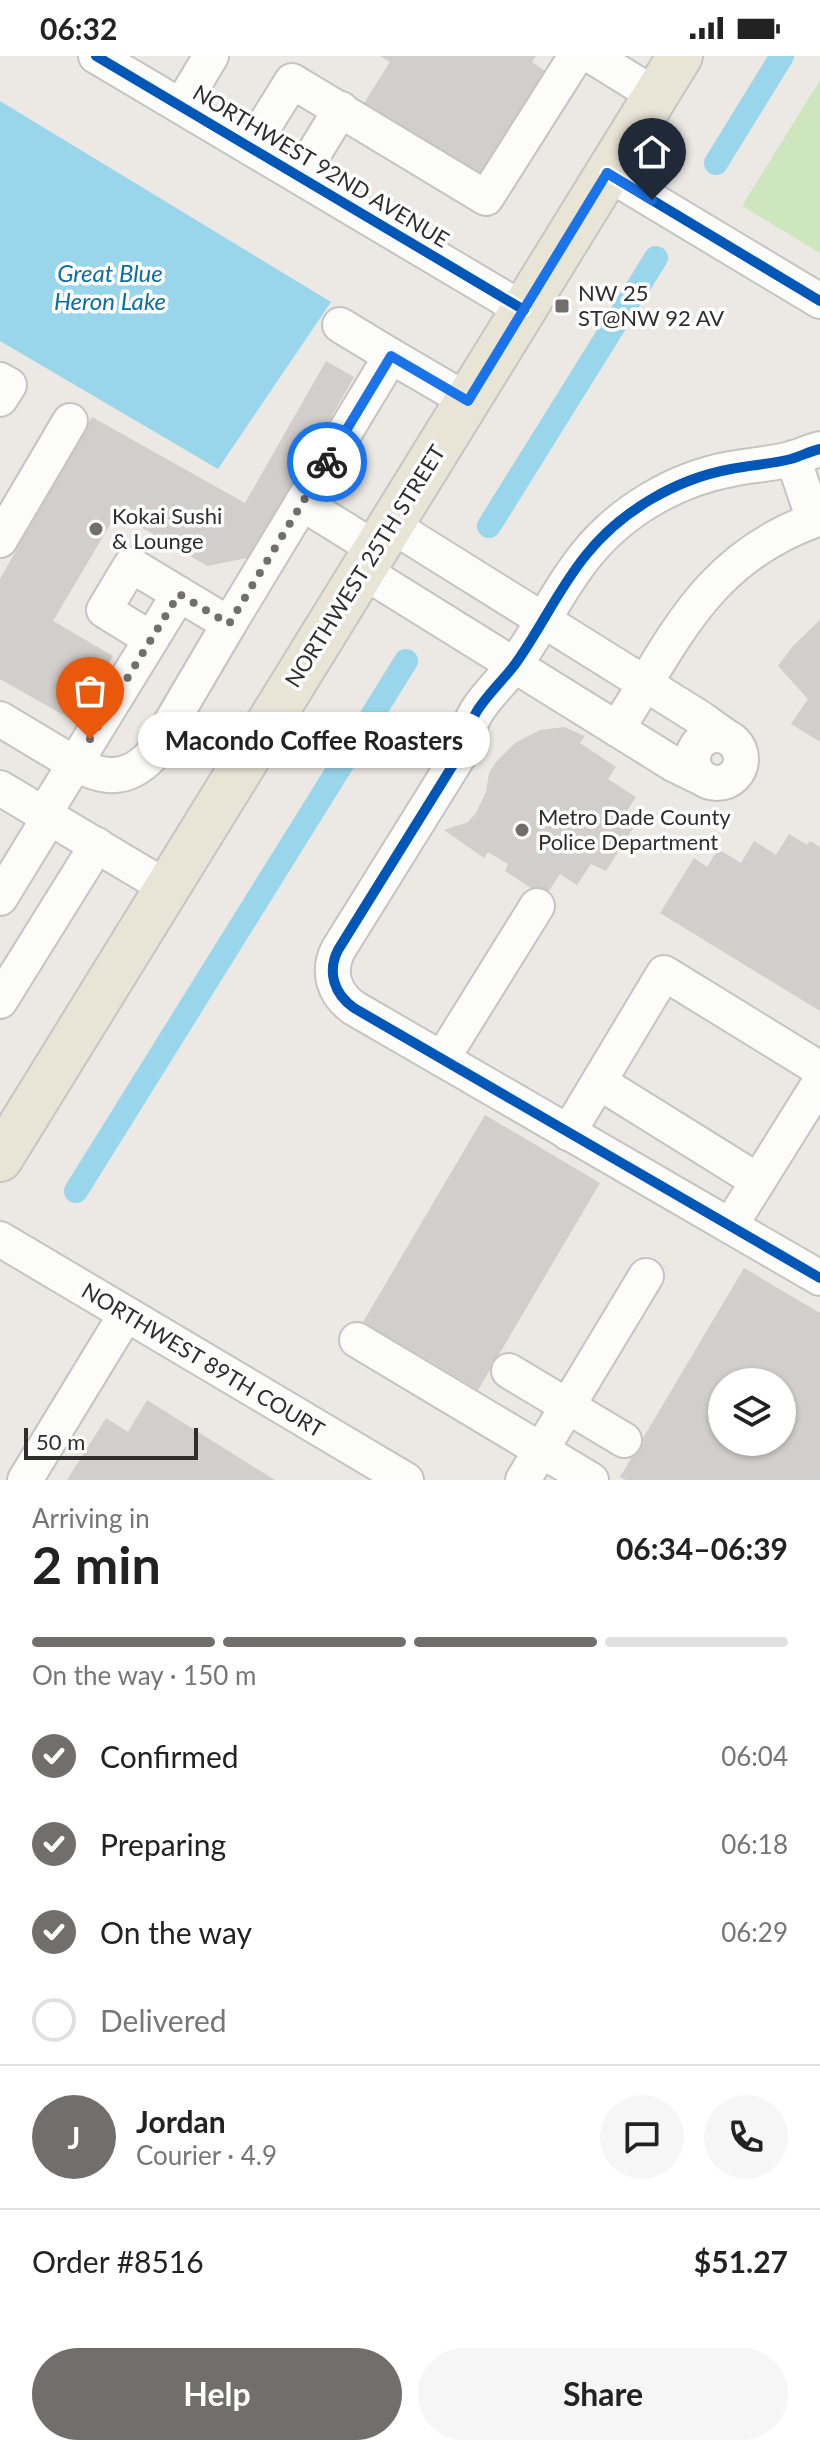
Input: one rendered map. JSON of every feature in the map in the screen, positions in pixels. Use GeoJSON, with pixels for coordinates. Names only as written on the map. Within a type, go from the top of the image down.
{"type":"FeatureCollection","features":[{"type":"Feature","properties":{"kind":"main road","name":"NORTHWEST 25TH STREET"},"geometry":{"type":"LineString","coordinates":[[0,1159],[680,56]]}},
{"type":"Feature","properties":{"kind":"street","name":"NORTHWEST 92ND AVENUE"},"geometry":{"type":"LineString","coordinates":[[96,56],[132,65],[181,106],[524,310]]}},
{"type":"Feature","properties":{"kind":"street"},"geometry":{"type":"LineString","coordinates":[[181,106],[211,56]]}},
{"type":"Feature","properties":{"kind":"street"},"geometry":{"type":"LineString","coordinates":[[251,147],[292,81],[486,198],[576,56]]}},
{"type":"Feature","properties":{"kind":"street"},"geometry":{"type":"LineString","coordinates":[[592,56],[655,95]]}},
{"type":"Feature","properties":{"kind":"street"},"geometry":{"type":"LineString","coordinates":[[300,176],[341,109]]}},
{"type":"Feature","properties":{"kind":"street"},"geometry":{"type":"LineString","coordinates":[[607,173],[820,301]]}},
{"type":"Feature","properties":{"kind":"street"},"geometry":{"type":"LineString","coordinates":[[340,325],[468,401]]}},
{"type":"Feature","properties":{"kind":"street"},"geometry":{"type":"LineString","coordinates":[[0,719],[74,764],[102,775],[130,773],[142,766],[152,755],[391,356]]}},
{"type":"Feature","properties":{"kind":"street"},"geometry":{"type":"LineString","coordinates":[[0,380],[9,385],[0,399]]}},
{"type":"Feature","properties":{"kind":"street"},"geometry":{"type":"LineString","coordinates":[[0,540],[70,421]]}},
{"type":"Feature","properties":{"kind":"street"},"geometry":{"type":"LineString","coordinates":[[617,729],[685,619],[722,576],[763,543],[817,519],[813,450],[690,481],[653,498],[618,522],[588,552],[557,595],[515,664],[506,697],[479,739],[466,744],[338,950],[333,966],[335,986],[349,1004],[820,1278]]}},
{"type":"Feature","properties":{"kind":"street"},"geometry":{"type":"LineString","coordinates":[[302,503],[377,548],[500,593],[700,718],[725,736],[710,736],[694,752],[695,767],[704,779],[675,765],[473,638],[377,548]]}},
{"type":"Feature","properties":{"kind":"street"},"geometry":{"type":"LineString","coordinates":[[151,639],[104,610],[131,565],[229,624]]}},
{"type":"Feature","properties":{"kind":"street"},"geometry":{"type":"LineString","coordinates":[[473,638],[500,593]]}},
{"type":"Feature","properties":{"kind":"street"},"geometry":{"type":"LineString","coordinates":[[0,898],[74,764],[179,594]]}},
{"type":"Feature","properties":{"kind":"street"},"geometry":{"type":"LineString","coordinates":[[0,788],[166,887]]}},
{"type":"Feature","properties":{"kind":"street"},"geometry":{"type":"LineString","coordinates":[[0,1001],[97,845]]}},
{"type":"Feature","properties":{"kind":"street"},"geometry":{"type":"LineString","coordinates":[[442,1059],[537,906]]}},
{"type":"Feature","properties":{"kind":"street"},"geometry":{"type":"LineString","coordinates":[[568,1133],[664,973],[820,1069]]}},
{"type":"Feature","properties":{"kind":"street"},"geometry":{"type":"LineString","coordinates":[[599,1082],[758,1181]]}},
{"type":"Feature","properties":{"kind":"street"},"geometry":{"type":"LineString","coordinates":[[730,1226],[820,1082]]}},
{"type":"Feature","properties":{"kind":"street","name":"NORTHWEST 89TH COURT"},"geometry":{"type":"LineString","coordinates":[[0,1239],[401,1479]]}},
{"type":"Feature","properties":{"kind":"street"},"geometry":{"type":"LineString","coordinates":[[523,1480],[646,1276]]}},
{"type":"Feature","properties":{"kind":"street"},"geometry":{"type":"LineString","coordinates":[[25,1480],[126,1314]]}},
{"type":"Feature","properties":{"kind":"street"},"geometry":{"type":"LineString","coordinates":[[357,1340],[591,1480]]}},
{"type":"Feature","properties":{"kind":"street"},"geometry":{"type":"LineString","coordinates":[[509,1371],[624,1440]]}},
{"type":"Feature","properties":{"kind":"green space"},"geometry":{"type":"Polygon","coordinates":[[[820,80],[820,253],[742,206],[820,80]]]}},
{"type":"Feature","properties":{"kind":"water","name":"Great Blue Heron Lake"},"geometry":{"type":"Polygon","coordinates":[[[0,101],[331,302],[218,469],[0,341],[0,101]]]}},
{"type":"Feature","properties":{"kind":"building"},"geometry":{"type":"Polygon","coordinates":[[[380,56],[536,56],[532,62],[548,73],[480,176],[364,103],[390,62],[380,56]]]}},
{"type":"Feature","properties":{"kind":"building"},"geometry":{"type":"Polygon","coordinates":[[[326,361],[354,377],[252,557],[207,566],[117,513],[53,621],[113,656],[74,721],[0,679],[0,579],[92,417],[245,503],[326,361]]]}},
{"type":"Feature","properties":{"kind":"building"},"geometry":{"type":"Polygon","coordinates":[[[820,620],[820,742],[791,724],[808,699],[778,666],[793,646],[820,620]]]}},
{"type":"Feature","properties":{"kind":"building"},"geometry":{"type":"Polygon","coordinates":[[[564,727],[585,736],[580,743],[616,767],[608,779],[636,797],[623,817],[635,825],[606,871],[591,864],[577,885],[560,874],[545,897],[505,871],[508,864],[488,852],[484,858],[444,830],[468,822],[476,813],[486,792],[489,773],[515,743],[540,730],[564,727]]]}},
{"type":"Feature","properties":{"kind":"building"},"geometry":{"type":"Polygon","coordinates":[[[789,834],[807,845],[810,841],[820,847],[820,1011],[660,913],[694,858],[707,867],[718,849],[741,863],[754,841],[776,855],[789,834]]]}},
{"type":"Feature","properties":{"kind":"building"},"geometry":{"type":"Polygon","coordinates":[[[485,1115],[600,1183],[478,1390],[363,1322],[485,1115]]]}},
{"type":"Feature","properties":{"kind":"building"},"geometry":{"type":"Polygon","coordinates":[[[744,1268],[820,1313],[820,1480],[626,1480],[620,1477],[744,1268]]]}},
{"type":"Feature","properties":{"kind":"building"},"geometry":{"type":"Polygon","coordinates":[[[147,1400],[275,1480],[67,1480],[106,1418],[128,1432],[147,1400]]]}},
{"type":"Feature","properties":{"kind":"waterway"},"geometry":{"type":"LineString","coordinates":[[716,163],[782,56]]}},
{"type":"Feature","properties":{"kind":"waterway"},"geometry":{"type":"LineString","coordinates":[[489,526],[656,258]]}},
{"type":"Feature","properties":{"kind":"waterway"},"geometry":{"type":"LineString","coordinates":[[76,1191],[406,661]]}},
{"type":"Feature","properties":{"kind":"cycle path"},"geometry":{"type":"LineString","coordinates":[[96,56],[524,310]]}},
{"type":"Feature","properties":{"kind":"cycle path"},"geometry":{"type":"LineString","coordinates":[[607,173],[820,301]]}},
{"type":"Feature","properties":{"kind":"cycle path"},"geometry":{"type":"LineString","coordinates":[[820,449],[791,459],[731,469],[690,480],[651,499],[600,539],[567,581],[516,663],[478,710],[466,744],[338,950],[333,966],[337,989],[354,1008],[820,1278]]}},
{"type":"Feature","properties":{"kind":"way so far"},"geometry":{"type":"LineString","coordinates":[[90,739],[179,594],[229,624],[327,462]]}},
{"type":"Feature","properties":{"kind":"place","name":"NW 25 ST@NW 92 AV"},"geometry":{"type":"Point","coordinates":[562,306]}},
{"type":"Feature","properties":{"kind":"place","name":"Kokai Sushi & Lounge"},"geometry":{"type":"Point","coordinates":[96,529]}},
{"type":"Feature","properties":{"kind":"place","name":"Macondo Coffee Roasters"},"geometry":{"type":"Point","coordinates":[90,739]}},
{"type":"Feature","properties":{"kind":"place","name":"Metro Dade County Police Department"},"geometry":{"type":"Point","coordinates":[522,830]}},
{"type":"Feature","properties":{"kind":"route"},"geometry":{"type":"LineString","coordinates":[[327,462],[391,356],[468,401],[607,173],[652,200]]}}]}
